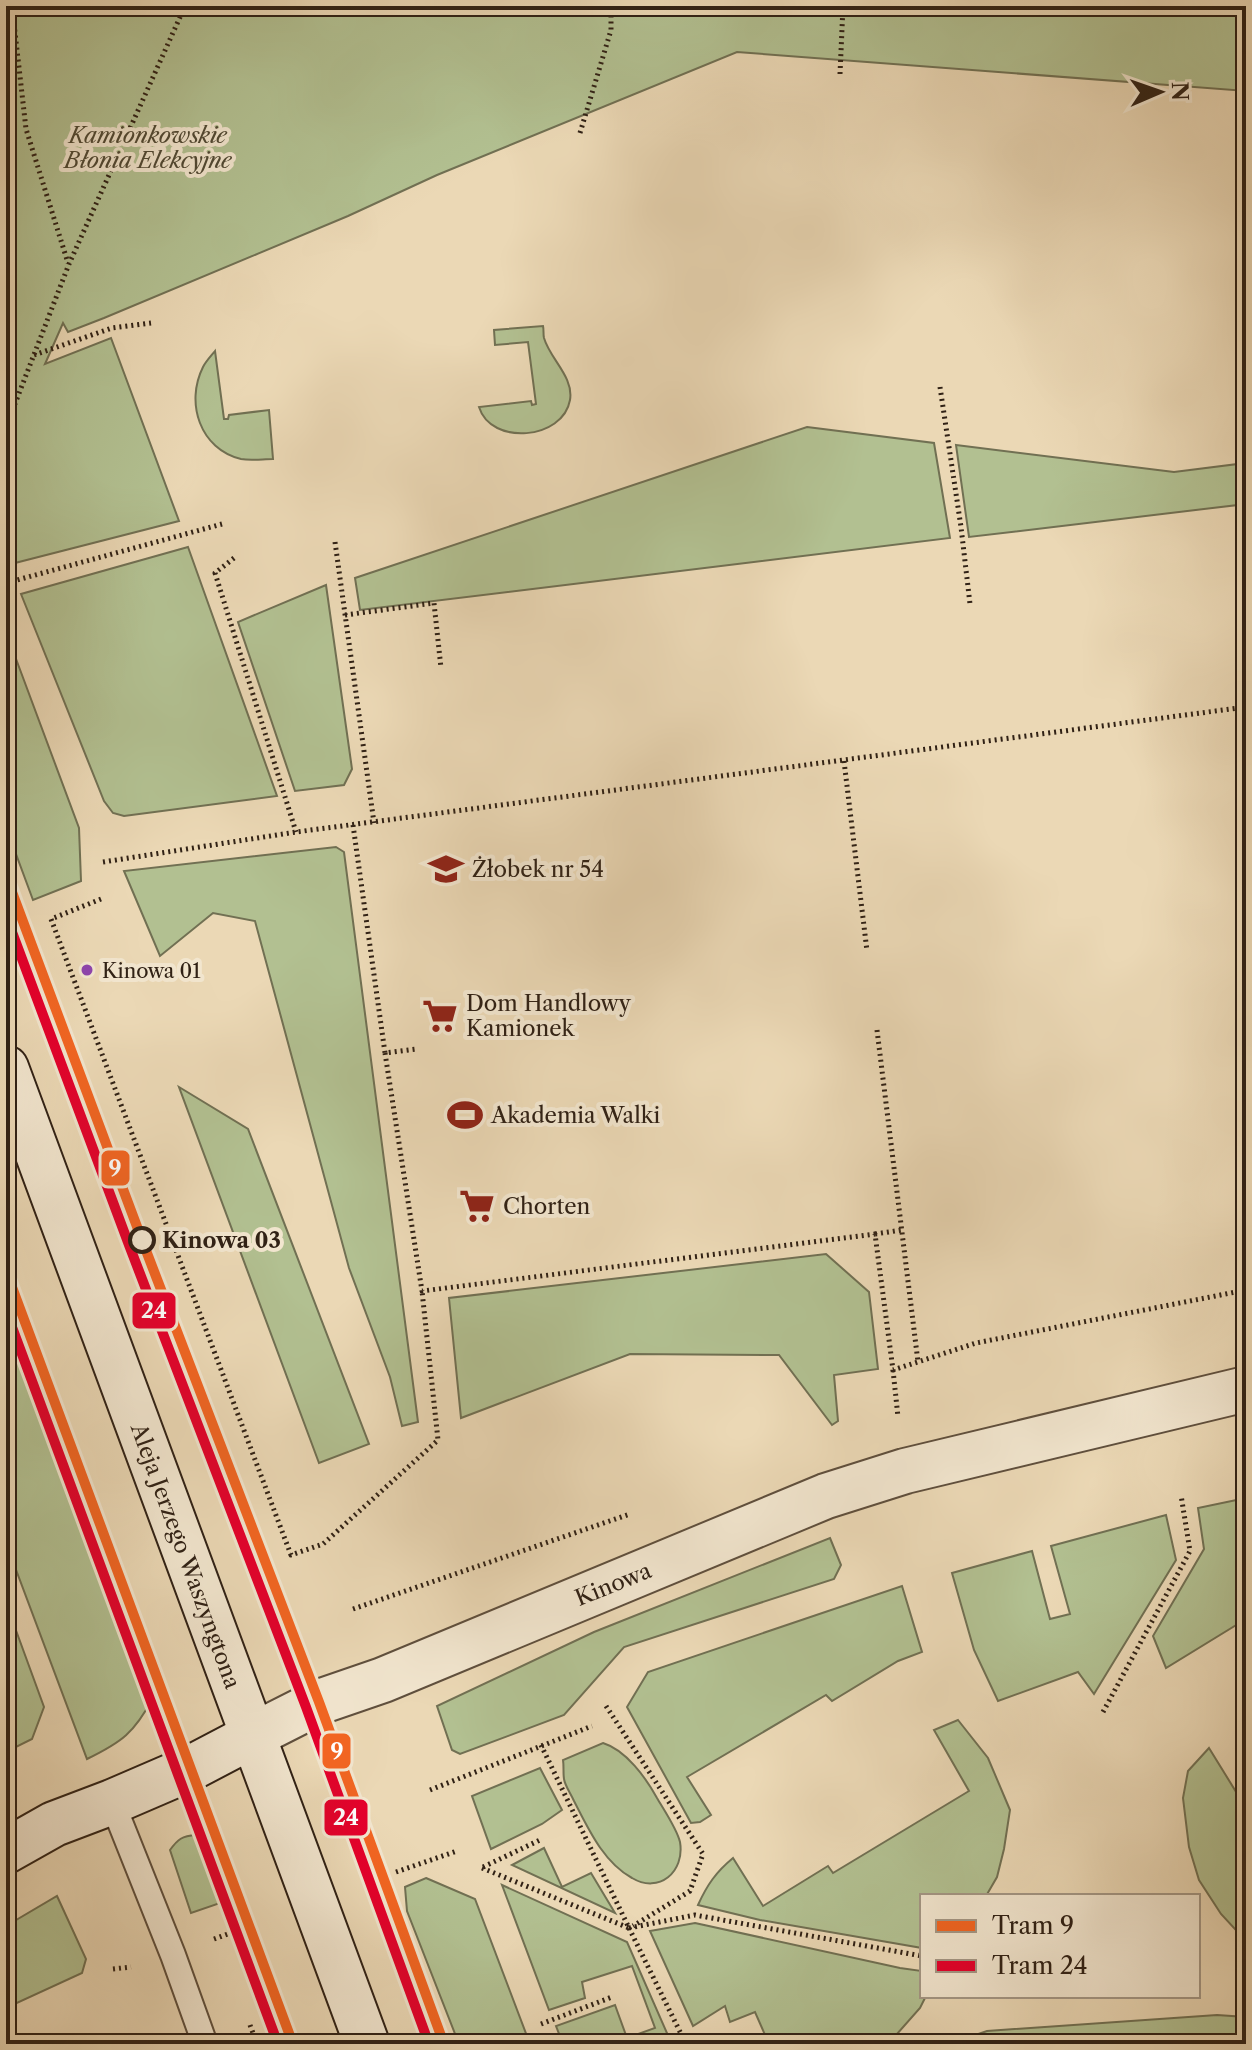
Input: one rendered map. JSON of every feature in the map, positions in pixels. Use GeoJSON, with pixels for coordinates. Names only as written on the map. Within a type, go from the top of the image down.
{"type":"FeatureCollection","features":[{"type":"Feature","properties":{"kind":"street","name":"Aleja Jerzego Waszyngtona"},"geometry":{"type":"LineString","coordinates":[[6,1068],[367,2044]]}},
{"type":"Feature","properties":{"kind":"street","name":"Kinowa"},"geometry":{"type":"LineString","coordinates":[[6,1851],[54,1824],[191,1768],[319,1702],[383,1680],[826,1496],[905,1471],[1246,1389]]}},
{"type":"Feature","properties":{"kind":"lane"},"geometry":{"type":"LineString","coordinates":[[112,1802],[205,2044]]}},
{"type":"Feature","properties":{"kind":"path"},"geometry":{"type":"LineString","coordinates":[[12,6],[26,129],[69,264]]}},
{"type":"Feature","properties":{"kind":"path"},"geometry":{"type":"LineString","coordinates":[[6,427],[69,264],[185,6]]}},
{"type":"Feature","properties":{"kind":"path"},"geometry":{"type":"LineString","coordinates":[[580,133],[611,30],[611,6]]}},
{"type":"Feature","properties":{"kind":"path"},"geometry":{"type":"LineString","coordinates":[[840,74],[843,6]]}},
{"type":"Feature","properties":{"kind":"path"},"geometry":{"type":"LineString","coordinates":[[34,356],[112,328],[151,323]]}},
{"type":"Feature","properties":{"kind":"path"},"geometry":{"type":"LineString","coordinates":[[940,387],[970,604]]}},
{"type":"Feature","properties":{"kind":"path"},"geometry":{"type":"LineString","coordinates":[[6,583],[222,524]]}},
{"type":"Feature","properties":{"kind":"path"},"geometry":{"type":"LineString","coordinates":[[335,542],[374,823]]}},
{"type":"Feature","properties":{"kind":"path"},"geometry":{"type":"LineString","coordinates":[[234,558],[215,573],[296,832]]}},
{"type":"Feature","properties":{"kind":"path"},"geometry":{"type":"LineString","coordinates":[[345,615],[434,603],[441,668]]}},
{"type":"Feature","properties":{"kind":"path"},"geometry":{"type":"LineString","coordinates":[[103,862],[296,832],[1246,707]]}},
{"type":"Feature","properties":{"kind":"path"},"geometry":{"type":"LineString","coordinates":[[844,761],[867,951]]}},
{"type":"Feature","properties":{"kind":"path"},"geometry":{"type":"LineString","coordinates":[[101,899],[51,919],[291,1555],[323,1544],[438,1440],[422,1291],[353,825]]}},
{"type":"Feature","properties":{"kind":"path"},"geometry":{"type":"LineString","coordinates":[[877,1030],[918,1362]]}},
{"type":"Feature","properties":{"kind":"path"},"geometry":{"type":"LineString","coordinates":[[385,1053],[417,1049]]}},
{"type":"Feature","properties":{"kind":"path"},"geometry":{"type":"LineString","coordinates":[[422,1291],[902,1230]]}},
{"type":"Feature","properties":{"kind":"path"},"geometry":{"type":"LineString","coordinates":[[875,1234],[898,1418],[885,1422]]}},
{"type":"Feature","properties":{"kind":"path"},"geometry":{"type":"LineString","coordinates":[[893,1370],[976,1343],[1246,1290]]}},
{"type":"Feature","properties":{"kind":"path"},"geometry":{"type":"LineString","coordinates":[[1103,1712],[1190,1551],[1181,1495]]}},
{"type":"Feature","properties":{"kind":"path"},"geometry":{"type":"LineString","coordinates":[[353,1609],[640,1510]]}},
{"type":"Feature","properties":{"kind":"path"},"geometry":{"type":"LineString","coordinates":[[606,1706],[703,1854],[690,1891],[629,1928]]}},
{"type":"Feature","properties":{"kind":"path"},"geometry":{"type":"LineString","coordinates":[[430,1790],[592,1726]]}},
{"type":"Feature","properties":{"kind":"path"},"geometry":{"type":"LineString","coordinates":[[541,1745],[686,2044]]}},
{"type":"Feature","properties":{"kind":"path"},"geometry":{"type":"LineString","coordinates":[[540,1840],[482,1868],[629,1928],[695,1915],[920,1956]]}},
{"type":"Feature","properties":{"kind":"path"},"geometry":{"type":"LineString","coordinates":[[396,1872],[457,1851]]}},
{"type":"Feature","properties":{"kind":"path"},"geometry":{"type":"LineString","coordinates":[[209,1941],[239,1930]]}},
{"type":"Feature","properties":{"kind":"path"},"geometry":{"type":"LineString","coordinates":[[541,2024],[612,1997]]}},
{"type":"Feature","properties":{"kind":"path"},"geometry":{"type":"LineString","coordinates":[[694,2044],[716,2035]]}},
{"type":"Feature","properties":{"kind":"green space","name":"Kamionkowskie Błonia Elekcyjne"},"geometry":{"type":"Polygon","coordinates":[[[6,6],[1246,6],[1246,91],[737,52],[437,175],[348,216],[104,318],[68,332],[63,323],[45,364],[111,338],[179,521],[11,564],[6,550],[6,6]]]}},
{"type":"Feature","properties":{"kind":"green space"},"geometry":{"type":"Polygon","coordinates":[[[543,326],[547,346],[568,384],[570,400],[565,413],[541,430],[526,433],[497,428],[486,420],[479,407],[531,401],[532,405],[536,404],[528,342],[495,345],[494,330],[543,326]]]}},
{"type":"Feature","properties":{"kind":"green space"},"geometry":{"type":"Polygon","coordinates":[[[215,351],[224,419],[228,419],[229,415],[269,410],[273,459],[241,459],[227,454],[206,435],[196,409],[196,395],[203,367],[215,351]]]}},
{"type":"Feature","properties":{"kind":"green space"},"geometry":{"type":"Polygon","coordinates":[[[807,427],[934,443],[950,538],[360,610],[355,578],[807,427]]]}},
{"type":"Feature","properties":{"kind":"green space"},"geometry":{"type":"Polygon","coordinates":[[[956,445],[1174,472],[1246,463],[1246,504],[969,537],[956,445]]]}},
{"type":"Feature","properties":{"kind":"green space"},"geometry":{"type":"Polygon","coordinates":[[[188,547],[277,796],[124,816],[113,813],[104,801],[21,594],[188,547]]]}},
{"type":"Feature","properties":{"kind":"green space"},"geometry":{"type":"Polygon","coordinates":[[[326,585],[352,769],[344,785],[295,791],[238,622],[326,585]]]}},
{"type":"Feature","properties":{"kind":"green space"},"geometry":{"type":"Polygon","coordinates":[[[6,632],[79,828],[81,881],[33,900],[6,827],[6,632]]]}},
{"type":"Feature","properties":{"kind":"green space"},"geometry":{"type":"Polygon","coordinates":[[[336,847],[344,852],[418,1422],[402,1426],[390,1377],[349,1268],[255,921],[213,913],[160,956],[124,871],[336,847]]]}},
{"type":"Feature","properties":{"kind":"green space"},"geometry":{"type":"Polygon","coordinates":[[[179,1087],[248,1129],[369,1444],[319,1463],[179,1087]]]}},
{"type":"Feature","properties":{"kind":"green space"},"geometry":{"type":"Polygon","coordinates":[[[826,1254],[869,1292],[878,1369],[834,1375],[838,1421],[832,1425],[779,1355],[630,1354],[461,1418],[449,1298],[826,1254]]]}},
{"type":"Feature","properties":{"kind":"green space"},"geometry":{"type":"Polygon","coordinates":[[[6,1305],[153,1698],[140,1720],[126,1735],[87,1759],[6,1543],[6,1305]]]}},
{"type":"Feature","properties":{"kind":"green space"},"geometry":{"type":"Polygon","coordinates":[[[1246,1498],[1246,1619],[1166,1668],[1153,1636],[1204,1549],[1198,1508],[1246,1498]]]}},
{"type":"Feature","properties":{"kind":"green space"},"geometry":{"type":"Polygon","coordinates":[[[1166,1515],[1176,1560],[1094,1694],[1078,1672],[998,1701],[974,1650],[952,1573],[1032,1551],[1050,1619],[1070,1614],[1051,1546],[1166,1515]]]}},
{"type":"Feature","properties":{"kind":"green space"},"geometry":{"type":"Polygon","coordinates":[[[830,1538],[841,1565],[834,1579],[624,1647],[564,1715],[460,1754],[452,1750],[437,1706],[594,1632],[830,1538]]]}},
{"type":"Feature","properties":{"kind":"green space"},"geometry":{"type":"Polygon","coordinates":[[[902,1586],[922,1652],[898,1661],[832,1701],[826,1695],[687,1777],[711,1815],[700,1822],[691,1823],[627,1707],[648,1672],[902,1586]]]}},
{"type":"Feature","properties":{"kind":"green space"},"geometry":{"type":"Polygon","coordinates":[[[6,1603],[44,1707],[32,1739],[6,1752],[6,1603]]]}},
{"type":"Feature","properties":{"kind":"green space"},"geometry":{"type":"Polygon","coordinates":[[[958,1720],[988,1758],[1010,1810],[997,1877],[987,1894],[920,1894],[920,1948],[760,1920],[698,1905],[712,1879],[733,1858],[763,1906],[828,1866],[833,1873],[969,1791],[934,1730],[958,1720]]]}},
{"type":"Feature","properties":{"kind":"green space"},"geometry":{"type":"Polygon","coordinates":[[[603,1743],[620,1752],[641,1774],[678,1837],[678,1863],[674,1871],[660,1882],[642,1882],[632,1878],[613,1863],[591,1833],[566,1784],[563,1760],[603,1743]]]}},
{"type":"Feature","properties":{"kind":"green space"},"geometry":{"type":"Polygon","coordinates":[[[1209,1748],[1238,1795],[1246,1790],[1246,1941],[1221,1914],[1199,1880],[1189,1847],[1183,1798],[1188,1771],[1209,1748]]]}},
{"type":"Feature","properties":{"kind":"green space"},"geometry":{"type":"Polygon","coordinates":[[[540,1768],[562,1810],[542,1824],[491,1849],[472,1796],[540,1768]]]}},
{"type":"Feature","properties":{"kind":"green space"},"geometry":{"type":"Polygon","coordinates":[[[196,1835],[205,1837],[229,1900],[191,1913],[170,1850],[181,1839],[196,1835]]]}},
{"type":"Feature","properties":{"kind":"green space"},"geometry":{"type":"Polygon","coordinates":[[[544,1848],[562,1887],[591,1873],[615,1913],[512,1865],[544,1848]]]}},
{"type":"Feature","properties":{"kind":"green space"},"geometry":{"type":"Polygon","coordinates":[[[426,1878],[475,1899],[530,2044],[459,2044],[407,1911],[405,1887],[426,1878]]]}},
{"type":"Feature","properties":{"kind":"green space"},"geometry":{"type":"Polygon","coordinates":[[[502,1885],[627,1942],[670,2040],[668,2044],[563,2044],[556,2026],[615,2005],[627,2038],[655,2028],[632,1966],[582,1982],[585,1998],[549,2010],[502,1885]]]}},
{"type":"Feature","properties":{"kind":"green space"},"geometry":{"type":"Polygon","coordinates":[[[57,1896],[86,1959],[82,1973],[6,2008],[6,1926],[57,1896]]]}},
{"type":"Feature","properties":{"kind":"green space"},"geometry":{"type":"Polygon","coordinates":[[[695,1923],[920,1971],[920,1998],[925,1998],[897,2034],[879,2044],[769,2044],[755,2012],[730,2022],[725,2006],[693,2026],[650,1931],[695,1923]]]}},
{"type":"Feature","properties":{"kind":"green space"},"geometry":{"type":"Polygon","coordinates":[[[1217,2015],[1246,2017],[1246,2044],[949,2044],[987,2031],[1217,2015]]]}},
{"type":"Feature","properties":{"kind":"tram line","name":"9"},"geometry":{"type":"LineString","coordinates":[[6,876],[319,1702],[444,2044]]}},
{"type":"Feature","properties":{"kind":"tram line","name":"24"},"geometry":{"type":"LineString","coordinates":[[6,916],[306,1707],[429,2044]]}},
{"type":"Feature","properties":{"kind":"tram line","name":"9"},"geometry":{"type":"LineString","coordinates":[[6,1271],[293,2044]]}},
{"type":"Feature","properties":{"kind":"tram line","name":"24"},"geometry":{"type":"LineString","coordinates":[[6,1311],[278,2044]]}},
{"type":"Feature","properties":{"kind":"place","name":"Żłobek nr 54"},"geometry":{"type":"Point","coordinates":[446,869]}},
{"type":"Feature","properties":{"kind":"place","name":"Kinowa 01"},"geometry":{"type":"Point","coordinates":[87,970]}},
{"type":"Feature","properties":{"kind":"place","name":"Dom Handlowy Kamionek"},"geometry":{"type":"Point","coordinates":[440,1016]}},
{"type":"Feature","properties":{"kind":"place","name":"Akademia Walki"},"geometry":{"type":"Point","coordinates":[465,1115]}},
{"type":"Feature","properties":{"kind":"place","name":"Chorten"},"geometry":{"type":"Point","coordinates":[477,1206]}},
{"type":"Feature","properties":{"kind":"place","name":"Kinowa 03"},"geometry":{"type":"Point","coordinates":[142,1240]}}]}
